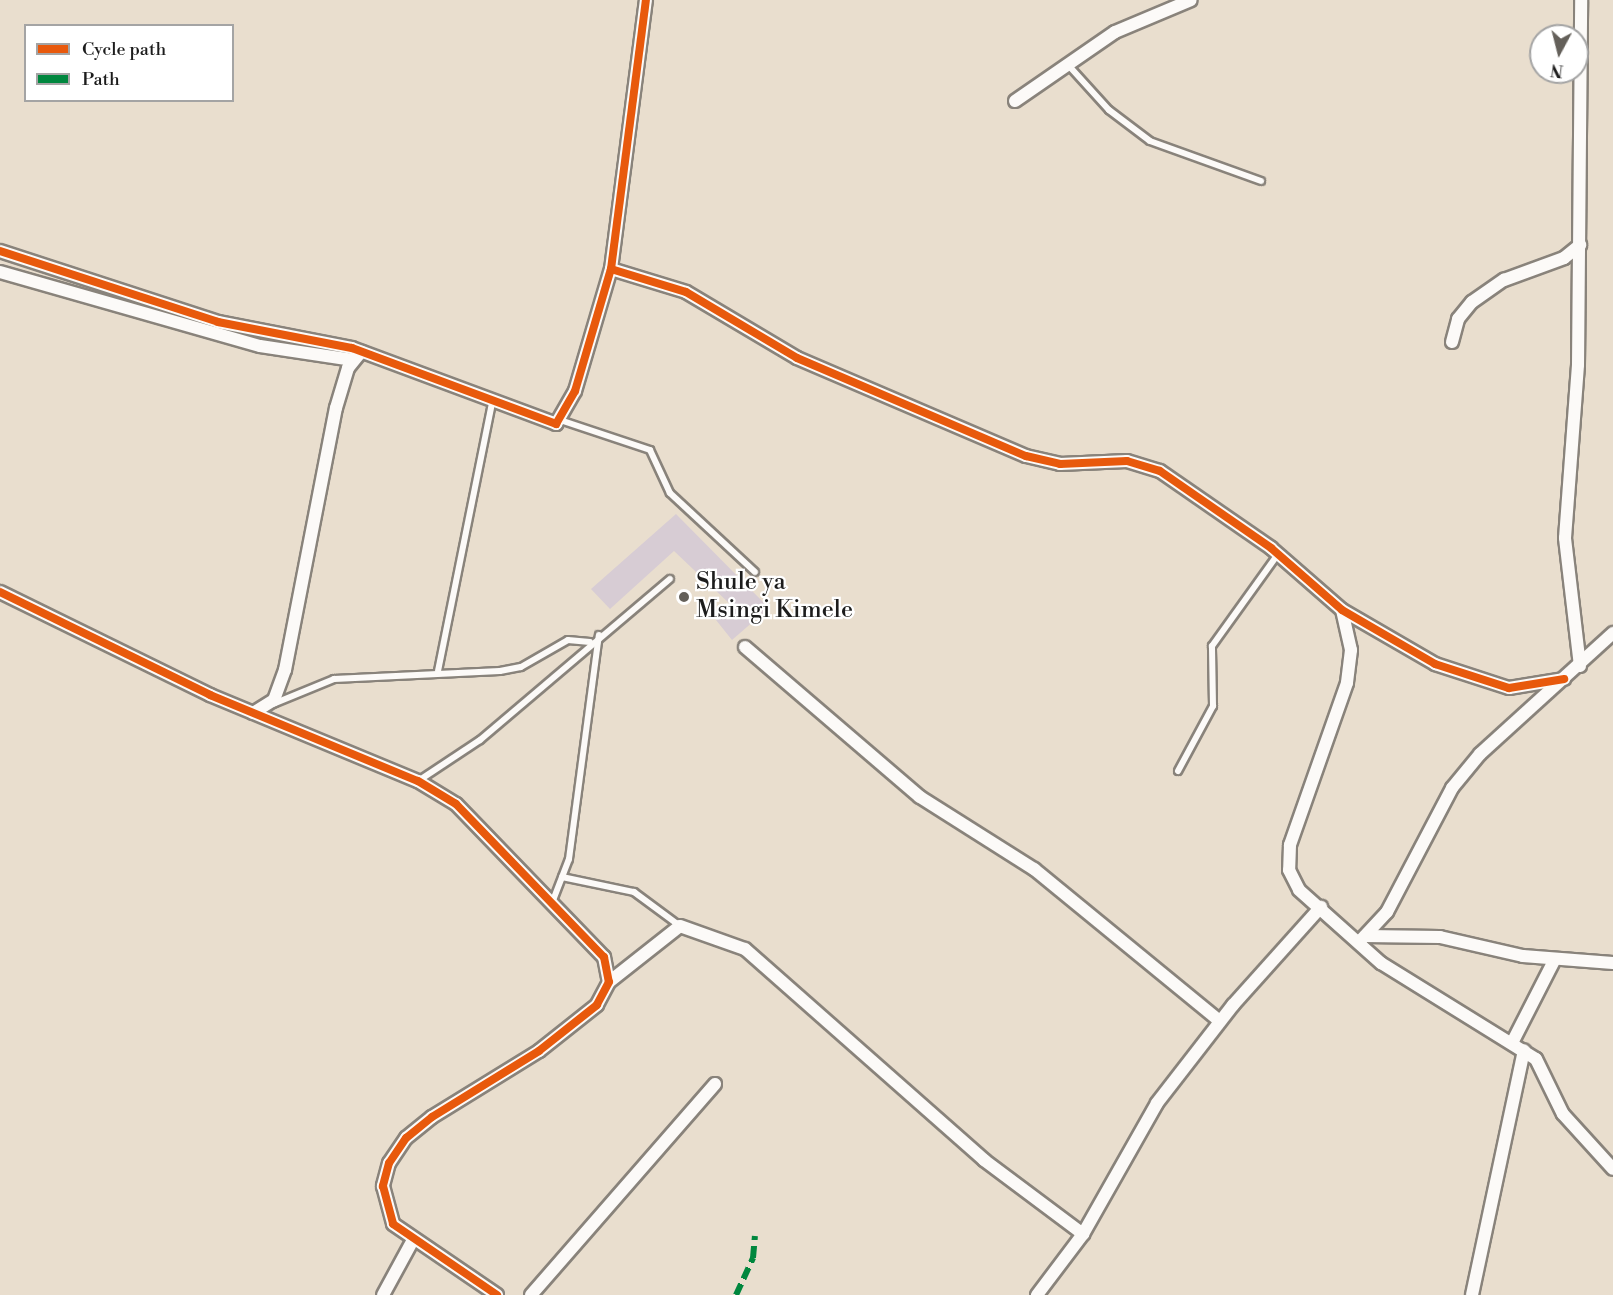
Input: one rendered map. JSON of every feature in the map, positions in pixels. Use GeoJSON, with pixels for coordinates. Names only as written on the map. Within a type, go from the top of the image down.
{"type":"FeatureCollection","features":[{"type":"Feature","properties":{"kind":"street"},"geometry":{"type":"LineString","coordinates":[[0,251],[218,322],[357,356],[492,402],[545,423],[560,420],[592,340],[611,269],[646,0]]}},
{"type":"Feature","properties":{"kind":"street"},"geometry":{"type":"LineString","coordinates":[[1015,101],[1070,67],[1115,32],[1191,0]]}},
{"type":"Feature","properties":{"kind":"street"},"geometry":{"type":"LineString","coordinates":[[1580,666],[1565,538],[1580,245],[1581,0]]}},
{"type":"Feature","properties":{"kind":"street"},"geometry":{"type":"LineString","coordinates":[[1452,342],[1458,319],[1472,302],[1504,280],[1564,258],[1580,245]]}},
{"type":"Feature","properties":{"kind":"street"},"geometry":{"type":"LineString","coordinates":[[611,269],[686,292],[797,358],[1026,456],[1060,464],[1126,461],[1160,471],[1278,554],[1342,610],[1469,678],[1509,688],[1564,679]]}},
{"type":"Feature","properties":{"kind":"street"},"geometry":{"type":"LineString","coordinates":[[0,272],[260,346],[357,356]]}},
{"type":"Feature","properties":{"kind":"street"},"geometry":{"type":"LineString","coordinates":[[253,714],[268,705],[279,689],[296,627],[326,455],[357,356]]}},
{"type":"Feature","properties":{"kind":"street"},"geometry":{"type":"LineString","coordinates":[[0,592],[253,714],[418,781],[481,826],[552,904],[576,922],[604,957],[609,981]]}},
{"type":"Feature","properties":{"kind":"street"},"geometry":{"type":"LineString","coordinates":[[1342,610],[1351,650],[1347,682],[1290,845],[1289,870],[1299,890],[1362,939],[1381,963],[1514,1041],[1536,1059],[1563,1114],[1613,1169]]}},
{"type":"Feature","properties":{"kind":"street"},"geometry":{"type":"LineString","coordinates":[[1362,939],[1387,912],[1452,788],[1499,733],[1580,666],[1613,633]]}},
{"type":"Feature","properties":{"kind":"street"},"geometry":{"type":"LineString","coordinates":[[745,647],[920,797],[1034,868],[1220,1021]]}},
{"type":"Feature","properties":{"kind":"street"},"geometry":{"type":"LineString","coordinates":[[1037,1295],[1083,1234],[1157,1103],[1220,1021],[1321,907]]}},
{"type":"Feature","properties":{"kind":"street"},"geometry":{"type":"LineString","coordinates":[[497,1295],[413,1240],[393,1224],[383,1186],[406,1138],[576,1025],[597,1005],[609,981],[680,926],[713,934],[753,955],[976,1153],[1083,1234]]}},
{"type":"Feature","properties":{"kind":"street"},"geometry":{"type":"LineString","coordinates":[[1362,939],[1440,937],[1555,959],[1613,963]]}},
{"type":"Feature","properties":{"kind":"street"},"geometry":{"type":"LineString","coordinates":[[1514,1041],[1555,959]]}},
{"type":"Feature","properties":{"kind":"street"},"geometry":{"type":"LineString","coordinates":[[1472,1295],[1524,1050]]}},
{"type":"Feature","properties":{"kind":"street"},"geometry":{"type":"LineString","coordinates":[[531,1295],[715,1084]]}},
{"type":"Feature","properties":{"kind":"street"},"geometry":{"type":"LineString","coordinates":[[383,1295],[413,1240]]}},
{"type":"Feature","properties":{"kind":"lane"},"geometry":{"type":"LineString","coordinates":[[1070,67],[1109,110],[1150,141],[1261,181]]}},
{"type":"Feature","properties":{"kind":"lane"},"geometry":{"type":"LineString","coordinates":[[438,671],[492,402]]}},
{"type":"Feature","properties":{"kind":"lane"},"geometry":{"type":"LineString","coordinates":[[560,420],[650,450],[670,494],[755,572]]}},
{"type":"Feature","properties":{"kind":"lane"},"geometry":{"type":"LineString","coordinates":[[1178,771],[1213,706],[1212,646],[1278,554]]}},
{"type":"Feature","properties":{"kind":"lane"},"geometry":{"type":"LineString","coordinates":[[418,781],[480,740],[599,634],[670,579]]}},
{"type":"Feature","properties":{"kind":"lane"},"geometry":{"type":"LineString","coordinates":[[552,904],[562,877],[599,634]]}},
{"type":"Feature","properties":{"kind":"lane"},"geometry":{"type":"LineString","coordinates":[[268,705],[334,679],[438,671],[500,671],[521,667],[568,640],[590,642]]}},
{"type":"Feature","properties":{"kind":"lane"},"geometry":{"type":"LineString","coordinates":[[562,877],[634,892],[680,926]]}},
{"type":"Feature","properties":{"kind":"building"},"geometry":{"type":"Polygon","coordinates":[[[676,514],[769,608],[732,640],[716,620],[732,606],[674,551],[610,609],[591,589],[676,514]]]}},
{"type":"Feature","properties":{"kind":"marked path"},"geometry":{"type":"LineString","coordinates":[[736,1295],[753,1258],[755,1236]]}},
{"type":"Feature","properties":{"kind":"cycle path"},"geometry":{"type":"LineString","coordinates":[[0,251],[218,322],[352,348],[556,424],[575,391],[611,269],[646,0]]}},
{"type":"Feature","properties":{"kind":"cycle path"},"geometry":{"type":"LineString","coordinates":[[611,269],[686,292],[797,358],[1026,456],[1060,464],[1127,461],[1160,471],[1271,548],[1342,610],[1435,664],[1509,688],[1564,679]]}},
{"type":"Feature","properties":{"kind":"cycle path"},"geometry":{"type":"LineString","coordinates":[[0,592],[210,695],[418,781],[456,804],[604,957],[609,982],[597,1005],[539,1051],[432,1117],[406,1138],[389,1163],[383,1186],[393,1224],[497,1295]]}},
{"type":"Feature","properties":{"kind":"place","name":"Shule ya Msingi Kimele"},"geometry":{"type":"Point","coordinates":[684,597]}}]}
